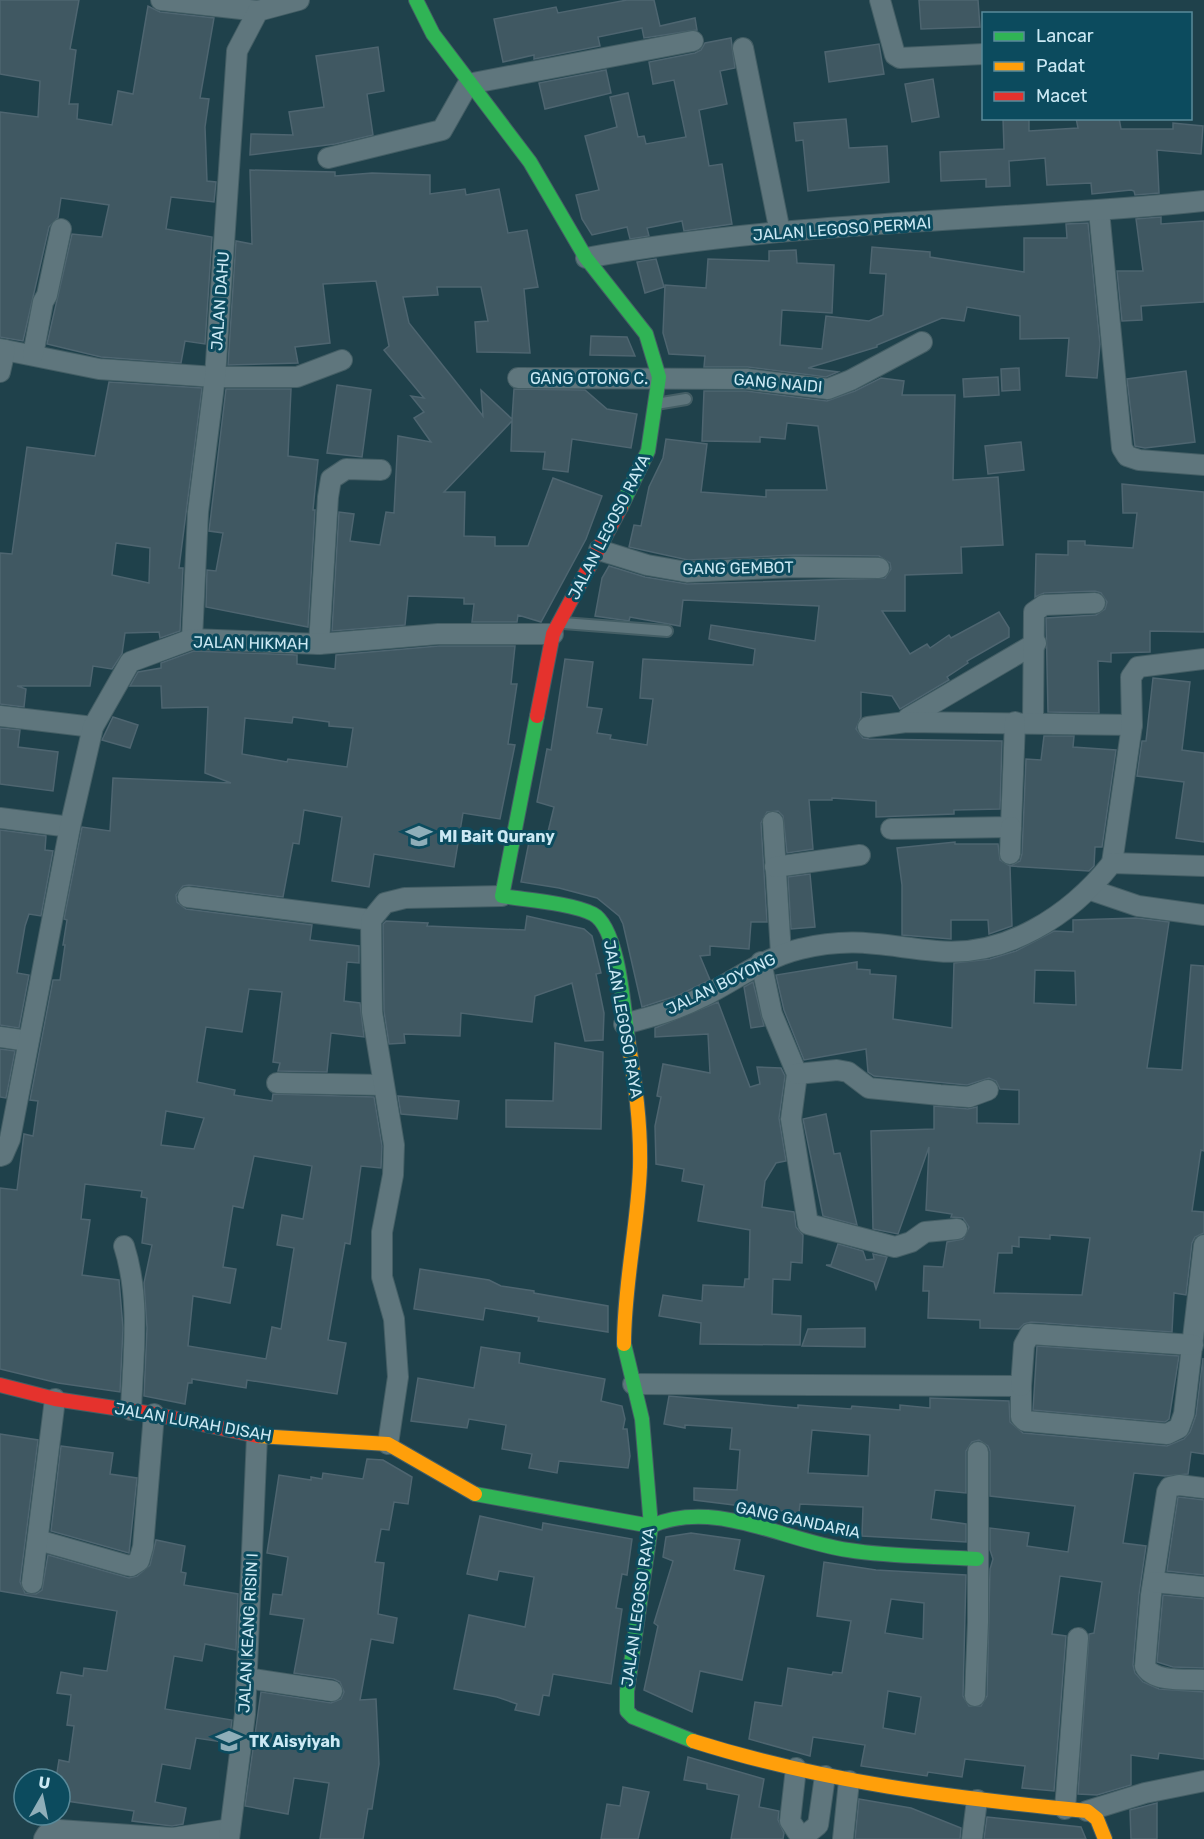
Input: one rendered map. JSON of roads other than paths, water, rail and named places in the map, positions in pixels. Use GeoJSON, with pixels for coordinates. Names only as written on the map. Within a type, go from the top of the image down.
{"type":"FeatureCollection","features":[{"type":"Feature","properties":{"kind":"street"},"geometry":{"type":"LineString","coordinates":[[161,0],[258,11],[299,0]]}},
{"type":"Feature","properties":{"kind":"street","name":"JALAN LEGOSO RAYA"},"geometry":{"type":"LineString","coordinates":[[416,0],[433,34],[468,84],[530,162],[586,258],[646,334],[659,377],[648,452],[599,550],[556,628],[502,896],[556,904],[593,914],[602,920],[607,928],[619,978],[624,1024],[638,1104],[640,1168],[624,1304],[624,1348],[647,1458],[651,1526],[627,1691],[627,1711],[641,1720],[694,1741],[825,1776],[976,1800],[1087,1811]]}},
{"type":"Feature","properties":{"kind":"street"},"geometry":{"type":"LineString","coordinates":[[880,0],[894,55],[900,58],[982,54]]}},
{"type":"Feature","properties":{"kind":"street","name":"JALAN DAHU"},"geometry":{"type":"LineString","coordinates":[[192,639],[198,512],[215,377],[237,51],[258,11]]}},
{"type":"Feature","properties":{"kind":"street"},"geometry":{"type":"LineString","coordinates":[[328,158],[442,130],[468,84],[693,41]]}},
{"type":"Feature","properties":{"kind":"street"},"geometry":{"type":"LineString","coordinates":[[742,48],[780,232]]}},
{"type":"Feature","properties":{"kind":"street","name":"JALAN LEGOSO PERMAI"},"geometry":{"type":"LineString","coordinates":[[586,258],[780,232],[1099,211],[1204,201]]}},
{"type":"Feature","properties":{"kind":"street"},"geometry":{"type":"LineString","coordinates":[[1099,211],[1122,448],[1127,456],[1139,460],[1204,465]]}},
{"type":"Feature","properties":{"kind":"street"},"geometry":{"type":"LineString","coordinates":[[33,355],[61,229]]}},
{"type":"Feature","properties":{"kind":"street","name":"GANG NAIDI"},"geometry":{"type":"LineString","coordinates":[[659,377],[755,380],[828,389],[851,380],[922,342]]}},
{"type":"Feature","properties":{"kind":"street"},"geometry":{"type":"LineString","coordinates":[[0,372],[2,349],[99,369],[215,377],[297,377],[342,360]]}},
{"type":"Feature","properties":{"kind":"street","name":"GANG OTONG C."},"geometry":{"type":"LineString","coordinates":[[518,378],[659,377]]}},
{"type":"Feature","properties":{"kind":"street"},"geometry":{"type":"LineString","coordinates":[[319,644],[327,497],[331,479],[346,469],[381,470]]}},
{"type":"Feature","properties":{"kind":"street","name":"GANG GEMBOT"},"geometry":{"type":"LineString","coordinates":[[599,550],[647,565],[687,572],[794,567],[879,568]]}},
{"type":"Feature","properties":{"kind":"street"},"geometry":{"type":"LineString","coordinates":[[1010,854],[1011,827],[1036,643],[1034,612],[1040,606],[1095,603]]}},
{"type":"Feature","properties":{"kind":"street","name":"JALAN HIKMAH"},"geometry":{"type":"LineString","coordinates":[[0,1156],[3,1155],[10,1139],[70,827],[93,727],[130,662],[192,639],[319,644],[438,634],[556,628]]}},
{"type":"Feature","properties":{"kind":"street"},"geometry":{"type":"LineString","coordinates":[[868,727],[906,722],[1036,643]]}},
{"type":"Feature","properties":{"kind":"street"},"geometry":{"type":"LineString","coordinates":[[1204,659],[1138,667],[1131,677],[1132,725],[1112,863],[1204,866]]}},
{"type":"Feature","properties":{"kind":"street"},"geometry":{"type":"LineString","coordinates":[[0,716],[93,727]]}},
{"type":"Feature","properties":{"kind":"street"},"geometry":{"type":"LineString","coordinates":[[906,722],[910,724],[1024,722],[1132,725]]}},
{"type":"Feature","properties":{"kind":"street"},"geometry":{"type":"LineString","coordinates":[[0,818],[70,827]]}},
{"type":"Feature","properties":{"kind":"street"},"geometry":{"type":"LineString","coordinates":[[773,822],[781,954]]}},
{"type":"Feature","properties":{"kind":"street"},"geometry":{"type":"LineString","coordinates":[[891,829],[1011,827]]}},
{"type":"Feature","properties":{"kind":"street"},"geometry":{"type":"LineString","coordinates":[[775,867],[860,855]]}},
{"type":"Feature","properties":{"kind":"street","name":"JALAN BOYONG"},"geometry":{"type":"LineString","coordinates":[[624,1024],[674,1011],[761,962],[781,954],[836,942],[869,941],[938,951],[1000,946],[1028,933],[1090,890],[1112,863]]}},
{"type":"Feature","properties":{"kind":"street"},"geometry":{"type":"LineString","coordinates":[[1090,890],[1138,906],[1204,915]]}},
{"type":"Feature","properties":{"kind":"street"},"geometry":{"type":"LineString","coordinates":[[388,1444],[398,1377],[394,1318],[382,1277],[382,1232],[393,1175],[394,1145],[371,1003],[371,920],[385,903],[405,898],[502,896]]}},
{"type":"Feature","properties":{"kind":"street"},"geometry":{"type":"LineString","coordinates":[[188,897],[371,920]]}},
{"type":"Feature","properties":{"kind":"street"},"geometry":{"type":"LineString","coordinates":[[761,962],[772,1014],[797,1074],[791,1119],[808,1224],[895,1247],[911,1242],[925,1232],[957,1229]]}},
{"type":"Feature","properties":{"kind":"street"},"geometry":{"type":"LineString","coordinates":[[0,1037],[28,1041]]}},
{"type":"Feature","properties":{"kind":"street"},"geometry":{"type":"LineString","coordinates":[[797,1074],[837,1070],[848,1072],[869,1088],[940,1095],[969,1097],[988,1090]]}},
{"type":"Feature","properties":{"kind":"street"},"geometry":{"type":"LineString","coordinates":[[277,1083],[383,1085]]}},
{"type":"Feature","properties":{"kind":"street"},"geometry":{"type":"LineString","coordinates":[[1193,1345],[1030,1334],[1024,1345],[1021,1417],[1025,1421],[1167,1434],[1179,1428],[1184,1414],[1193,1345],[1204,1245]]}},
{"type":"Feature","properties":{"kind":"street"},"geometry":{"type":"LineString","coordinates":[[124,1246],[132,1273],[135,1295],[131,1410]]}},
{"type":"Feature","properties":{"kind":"street"},"geometry":{"type":"LineString","coordinates":[[633,1384],[1021,1386]]}},
{"type":"Feature","properties":{"kind":"street","name":"JALAN LURAH DISAH"},"geometry":{"type":"LineString","coordinates":[[0,1385],[55,1399],[154,1414],[257,1436],[388,1444],[477,1495],[651,1526]]}},
{"type":"Feature","properties":{"kind":"street"},"geometry":{"type":"LineString","coordinates":[[32,1583],[55,1399]]}},
{"type":"Feature","properties":{"kind":"street"},"geometry":{"type":"LineString","coordinates":[[38,1540],[126,1565],[131,1566],[139,1561],[143,1547],[154,1414]]}},
{"type":"Feature","properties":{"kind":"street","name":"JALAN KEANG RISIN I"},"geometry":{"type":"LineString","coordinates":[[230,1834],[247,1678],[257,1436]]}},
{"type":"Feature","properties":{"kind":"street"},"geometry":{"type":"LineString","coordinates":[[975,1696],[978,1622],[978,1452]]}},
{"type":"Feature","properties":{"kind":"street"},"geometry":{"type":"LineString","coordinates":[[1204,1488],[1179,1485],[1170,1487],[1167,1492],[1145,1666],[1148,1672],[1156,1676],[1204,1680]]}},
{"type":"Feature","properties":{"kind":"street","name":"GANG GANDARIA"},"geometry":{"type":"LineString","coordinates":[[651,1526],[665,1518],[694,1515],[748,1525],[846,1550],[977,1559]]}},
{"type":"Feature","properties":{"kind":"street"},"geometry":{"type":"LineString","coordinates":[[1154,1582],[1204,1587]]}},
{"type":"Feature","properties":{"kind":"street"},"geometry":{"type":"LineString","coordinates":[[1065,1809],[1078,1638]]}},
{"type":"Feature","properties":{"kind":"street"},"geometry":{"type":"LineString","coordinates":[[247,1678],[332,1691]]}},
{"type":"Feature","properties":{"kind":"street"},"geometry":{"type":"LineString","coordinates":[[796,1768],[789,1821],[802,1839],[818,1825],[825,1776]]}},
{"type":"Feature","properties":{"kind":"street"},"geometry":{"type":"LineString","coordinates":[[843,1839],[849,1780]]}},
{"type":"Feature","properties":{"kind":"street"},"geometry":{"type":"LineString","coordinates":[[1087,1811],[1145,1793],[1204,1782]]}},
{"type":"Feature","properties":{"kind":"street"},"geometry":{"type":"LineString","coordinates":[[972,1839],[976,1800]]}},
{"type":"Feature","properties":{"kind":"street"},"geometry":{"type":"LineString","coordinates":[[1087,1811],[1097,1819],[1105,1839]]}},
{"type":"Feature","properties":{"kind":"street"},"geometry":{"type":"LineString","coordinates":[[44,1839],[47,1834],[59,1830],[173,1838],[230,1834]]}},
{"type":"Feature","properties":{"kind":"lane"},"geometry":{"type":"LineString","coordinates":[[656,404],[686,399]]}},
{"type":"Feature","properties":{"kind":"lane"},"geometry":{"type":"LineString","coordinates":[[556,628],[667,631]]}},
{"type":"Feature","properties":{"kind":"place","name":"MI Bait Qurany"},"geometry":{"type":"Point","coordinates":[419,836]}},
{"type":"Feature","properties":{"kind":"place","name":"TK Aisyiyah"},"geometry":{"type":"Point","coordinates":[229,1741]}}]}
